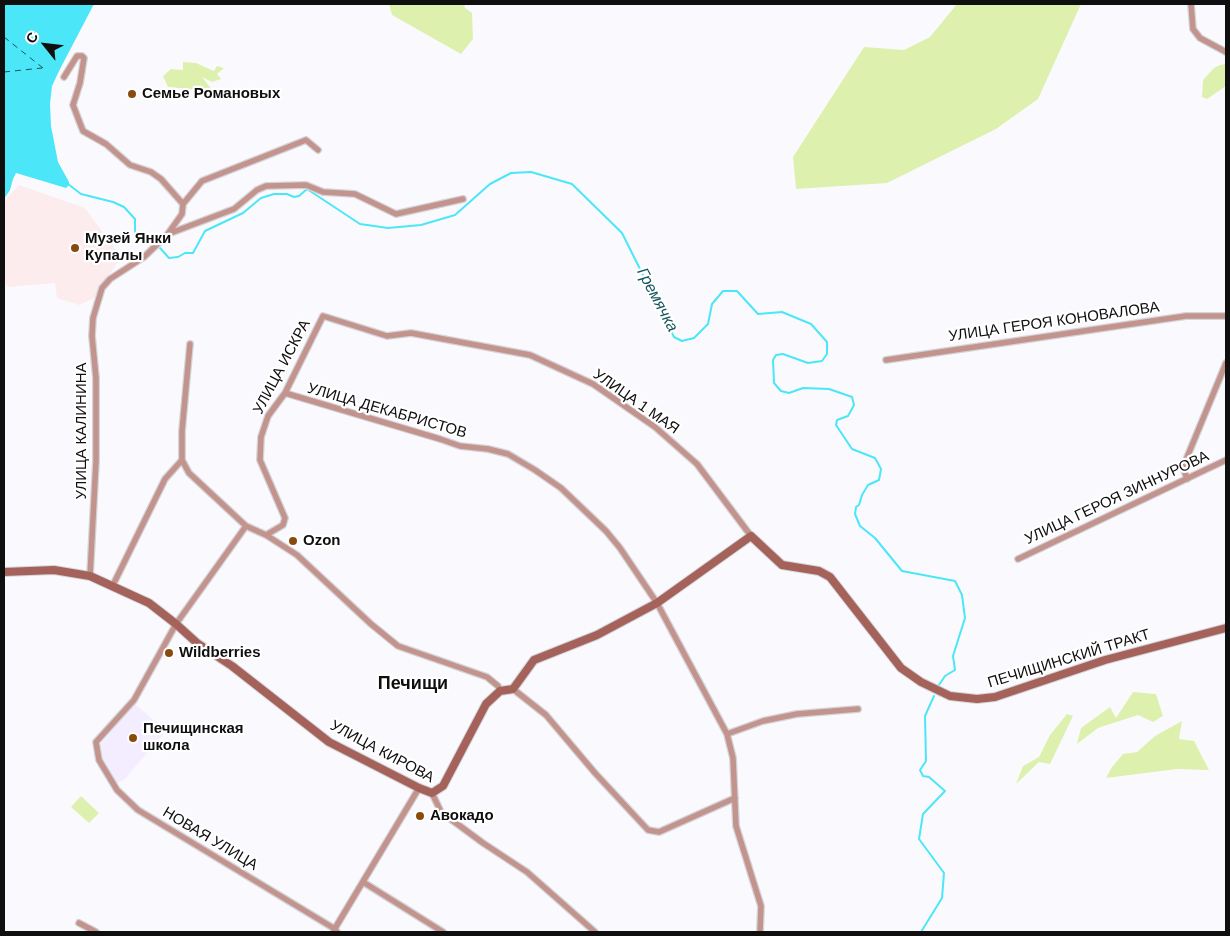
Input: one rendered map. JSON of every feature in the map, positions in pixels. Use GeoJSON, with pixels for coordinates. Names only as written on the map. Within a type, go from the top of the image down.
{"type":"FeatureCollection","features":[{"type":"Feature","properties":{"kind":"street"},"geometry":{"type":"LineString","coordinates":[[1191,4],[1193,30],[1200,38],[1226,52]]}},
{"type":"Feature","properties":{"kind":"street"},"geometry":{"type":"LineString","coordinates":[[64,77],[77,56],[82,56],[84,58],[80,84],[73,105],[83,131],[106,144],[130,165],[151,172],[161,179],[183,204]]}},
{"type":"Feature","properties":{"kind":"street"},"geometry":{"type":"LineString","coordinates":[[167,235],[182,214],[183,204],[202,182],[306,140],[318,150]]}},
{"type":"Feature","properties":{"kind":"street"},"geometry":{"type":"LineString","coordinates":[[167,235],[234,209],[257,190],[266,186],[306,185],[323,192],[355,194],[396,214],[464,199]]}},
{"type":"Feature","properties":{"kind":"street","name":"УЛИЦА КАЛИНИНА"},"geometry":{"type":"LineString","coordinates":[[90,576],[96,461],[96,378],[92,336],[93,318],[102,288],[110,279],[144,257],[167,235]]}},
{"type":"Feature","properties":{"kind":"street","name":"УЛИЦА ИСКРА"},"geometry":{"type":"LineString","coordinates":[[266,535],[283,525],[285,518],[260,460],[261,437],[268,416],[284,394],[323,316]]}},
{"type":"Feature","properties":{"kind":"street","name":"УЛИЦА 1 МАЯ"},"geometry":{"type":"LineString","coordinates":[[323,316],[387,336],[411,333],[530,355],[593,384],[654,427],[697,464],[751,536]]}},
{"type":"Feature","properties":{"kind":"street","name":"УЛИЦА ГЕРОЯ КОНОВАЛОВА"},"geometry":{"type":"LineString","coordinates":[[886,360],[1186,316],[1226,316]]}},
{"type":"Feature","properties":{"kind":"street"},"geometry":{"type":"LineString","coordinates":[[190,344],[182,431],[182,460],[189,472],[246,526],[266,535],[297,555],[371,624],[398,646],[487,677],[498,686],[500,691]]}},
{"type":"Feature","properties":{"kind":"street"},"geometry":{"type":"LineString","coordinates":[[1187,479],[1183,467],[1226,363]]}},
{"type":"Feature","properties":{"kind":"street","name":"УЛИЦА ДЕКАБРИСТОВ"},"geometry":{"type":"LineString","coordinates":[[284,394],[460,446],[488,449],[508,454],[561,488],[606,531],[620,548],[657,603],[727,734],[733,758],[736,826],[761,906],[760,932]]}},
{"type":"Feature","properties":{"kind":"street"},"geometry":{"type":"LineString","coordinates":[[113,586],[165,479],[182,460]]}},
{"type":"Feature","properties":{"kind":"street","name":"УЛИЦА ГЕРОЯ ЗИННУРОВА"},"geometry":{"type":"LineString","coordinates":[[1018,559],[1226,460]]}},
{"type":"Feature","properties":{"kind":"street"},"geometry":{"type":"LineString","coordinates":[[176,624],[246,526]]}},
{"type":"Feature","properties":{"kind":"street"},"geometry":{"type":"LineString","coordinates":[[432,793],[442,786],[486,704],[500,691],[513,688],[534,660],[597,636],[657,603],[751,536]]}},
{"type":"Feature","properties":{"kind":"street","name":"ПЕЧИЩИНСКИЙ ТРАКТ"},"geometry":{"type":"LineString","coordinates":[[751,536],[782,565],[819,571],[830,577],[901,668],[921,682],[950,696],[977,700],[995,697],[1105,660],[1226,628]]}},
{"type":"Feature","properties":{"kind":"street","name":"УЛИЦА КИРОВА"},"geometry":{"type":"LineString","coordinates":[[4,572],[54,570],[90,576],[149,603],[197,643],[232,666],[329,742],[418,788],[432,793],[441,812],[527,872],[595,932]]}},
{"type":"Feature","properties":{"kind":"street","name":"НОВАЯ УЛИЦА"},"geometry":{"type":"LineString","coordinates":[[176,624],[134,700],[96,742],[99,760],[103,768],[118,790],[138,810],[335,931]]}},
{"type":"Feature","properties":{"kind":"street"},"geometry":{"type":"LineString","coordinates":[[513,688],[546,715],[595,773],[648,830],[659,832],[735,798]]}},
{"type":"Feature","properties":{"kind":"street"},"geometry":{"type":"LineString","coordinates":[[727,734],[763,721],[788,716],[858,709]]}},
{"type":"Feature","properties":{"kind":"street"},"geometry":{"type":"LineString","coordinates":[[335,931],[418,788]]}},
{"type":"Feature","properties":{"kind":"street"},"geometry":{"type":"LineString","coordinates":[[363,882],[443,932]]}},
{"type":"Feature","properties":{"kind":"street"},"geometry":{"type":"LineString","coordinates":[[79,923],[96,932]]}},
{"type":"Feature","properties":{"kind":"shaded area"},"geometry":{"type":"Polygon","coordinates":[[[19,185],[85,208],[121,257],[94,298],[79,305],[57,298],[55,283],[8,287],[4,281],[4,201],[19,185]]]}},
{"type":"Feature","properties":{"kind":"shaded area","name":"Печищинская школа"},"geometry":{"type":"Polygon","coordinates":[[[135,704],[166,731],[125,779],[116,784],[103,761],[100,745],[135,704]]]}},
{"type":"Feature","properties":{"kind":"green space"},"geometry":{"type":"Polygon","coordinates":[[[389,4],[464,4],[465,8],[472,13],[473,39],[461,54],[392,15],[389,4]]]}},
{"type":"Feature","properties":{"kind":"green space"},"geometry":{"type":"Polygon","coordinates":[[[957,4],[1081,4],[1038,99],[996,129],[887,183],[796,189],[793,157],[864,47],[904,50],[930,37],[957,4]]]}},
{"type":"Feature","properties":{"kind":"green space"},"geometry":{"type":"Polygon","coordinates":[[[183,62],[196,63],[214,71],[217,66],[224,68],[217,74],[221,79],[212,82],[202,77],[213,91],[168,87],[163,76],[171,69],[183,70],[183,62]]]}},
{"type":"Feature","properties":{"kind":"green space"},"geometry":{"type":"Polygon","coordinates":[[[1226,64],[1226,86],[1207,99],[1202,97],[1203,80],[1214,68],[1226,64]]]}},
{"type":"Feature","properties":{"kind":"green space"},"geometry":{"type":"Polygon","coordinates":[[[1133,692],[1156,694],[1163,716],[1153,722],[1138,715],[1098,728],[1077,744],[1081,728],[1110,707],[1116,718],[1133,692]]]}},
{"type":"Feature","properties":{"kind":"green space"},"geometry":{"type":"Polygon","coordinates":[[[1067,714],[1073,716],[1050,764],[1039,762],[1016,784],[1023,766],[1039,757],[1050,735],[1067,714]]]}},
{"type":"Feature","properties":{"kind":"green space"},"geometry":{"type":"Polygon","coordinates":[[[1182,721],[1179,739],[1194,741],[1209,770],[1177,769],[1106,778],[1123,754],[1137,752],[1155,736],[1182,721]]]}},
{"type":"Feature","properties":{"kind":"green space"},"geometry":{"type":"Polygon","coordinates":[[[81,796],[99,813],[89,823],[71,807],[81,796]]]}},
{"type":"Feature","properties":{"kind":"water"},"geometry":{"type":"Polygon","coordinates":[[[4,4],[94,4],[52,86],[50,104],[51,126],[58,162],[69,185],[66,188],[16,173],[10,190],[4,199],[4,4]]]}},
{"type":"Feature","properties":{"kind":"waterway","name":"Гремячка"},"geometry":{"type":"LineString","coordinates":[[160,248],[169,258],[178,257],[185,253],[193,253],[205,231],[243,213],[261,198],[274,194],[287,194],[294,197],[299,196],[307,189],[360,224],[388,228],[421,225],[455,215],[490,184],[511,173],[531,172],[572,184],[622,233],[674,337],[682,341],[694,338],[708,324],[712,304],[723,291],[737,291],[758,314],[782,312],[811,324],[827,342],[827,354],[822,361],[808,363],[783,354],[776,355],[773,360],[774,383],[781,391],[789,393],[803,388],[829,389],[852,397],[854,405],[848,416],[837,420],[836,425],[852,449],[875,458],[881,469],[879,480],[868,485],[859,505],[856,507],[855,514],[860,526],[875,538],[902,571],[955,581],[962,595],[965,618],[953,656],[955,670],[945,676],[939,685]]}},
{"type":"Feature","properties":{"kind":"waterway","name":"Гремячка"},"geometry":{"type":"LineString","coordinates":[[68,184],[81,194],[113,202],[124,207],[135,219],[135,233],[143,238],[150,238],[154,242]]}},
{"type":"Feature","properties":{"kind":"waterway","name":"Гремячка"},"geometry":{"type":"LineString","coordinates":[[921,932],[942,898],[944,873],[919,839],[923,814],[945,791],[929,777],[923,776],[920,770],[926,761],[925,716],[934,696]]}},
{"type":"Feature","properties":{"kind":"ferry route"},"geometry":{"type":"LineString","coordinates":[[4,37],[43,68]]}},
{"type":"Feature","properties":{"kind":"ferry route"},"geometry":{"type":"LineString","coordinates":[[4,72],[42,68]]}},
{"type":"Feature","properties":{"kind":"place","name":"Семье Романовых"},"geometry":{"type":"Point","coordinates":[132,94]}},
{"type":"Feature","properties":{"kind":"place","name":"Музей Янки Купалы"},"geometry":{"type":"Point","coordinates":[75,248]}},
{"type":"Feature","properties":{"kind":"place","name":"Ozon"},"geometry":{"type":"Point","coordinates":[293,541]}},
{"type":"Feature","properties":{"kind":"place","name":"Wildberries"},"geometry":{"type":"Point","coordinates":[169,653]}},
{"type":"Feature","properties":{"kind":"place","name":"Печищинская школа"},"geometry":{"type":"Point","coordinates":[133,738]}},
{"type":"Feature","properties":{"kind":"place","name":"Авокадо"},"geometry":{"type":"Point","coordinates":[420,816]}},
{"type":"Feature","properties":{"kind":"district","name":"Печищи"},"geometry":{"type":"Point","coordinates":[413,684]}}]}
